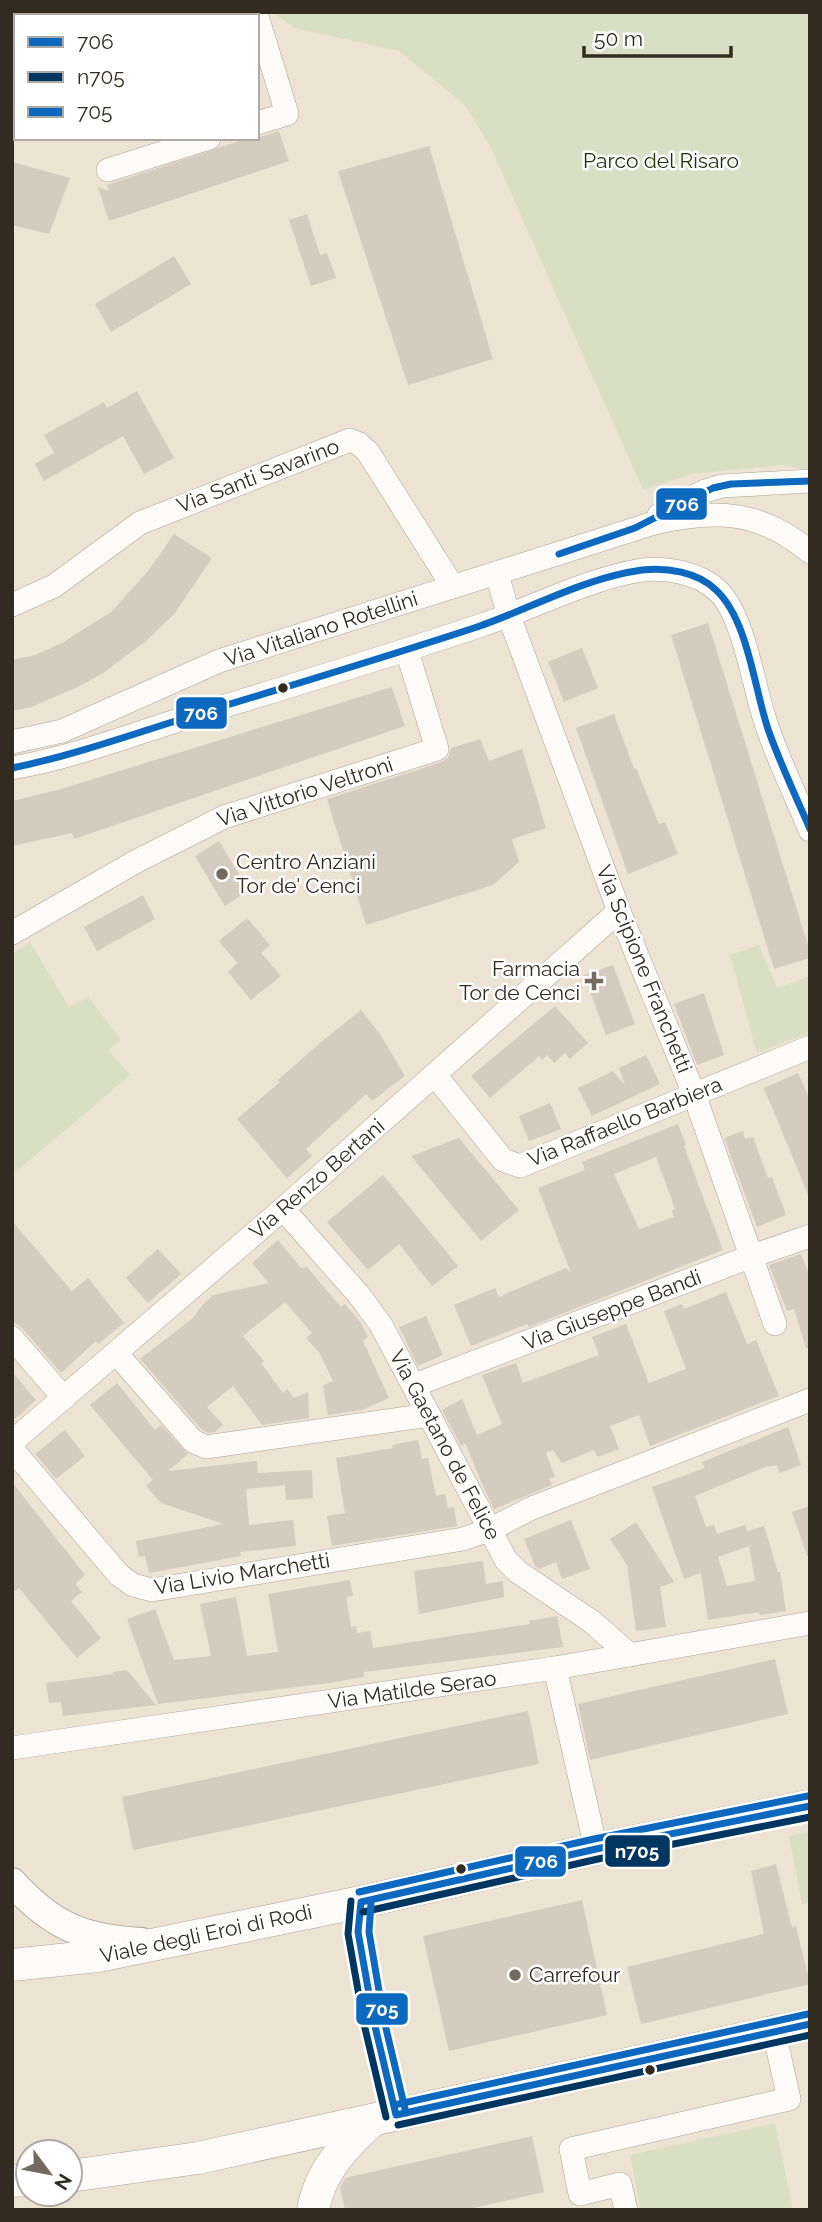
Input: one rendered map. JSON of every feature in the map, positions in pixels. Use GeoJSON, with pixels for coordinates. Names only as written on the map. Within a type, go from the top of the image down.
{"type":"FeatureCollection","features":[{"type":"Feature","properties":{"kind":"main road","name":"Viale degli Eroi di Rodi"},"geometry":{"type":"LineString","coordinates":[[12,1965],[86,1958],[810,1806]]}},
{"type":"Feature","properties":{"kind":"main road"},"geometry":{"type":"LineString","coordinates":[[84,2174],[198,2158],[810,2024]]}},
{"type":"Feature","properties":{"kind":"main road"},"geometry":{"type":"LineString","coordinates":[[313,2210],[317,2190],[330,2165],[346,2144],[385,2117]]}},
{"type":"Feature","properties":{"kind":"street"},"geometry":{"type":"LineString","coordinates":[[259,23],[286,114],[259,122]]}},
{"type":"Feature","properties":{"kind":"street"},"geometry":{"type":"LineString","coordinates":[[108,170],[203,140]]}},
{"type":"Feature","properties":{"kind":"street","name":"Via Santi Savarino"},"geometry":{"type":"LineString","coordinates":[[12,605],[54,586],[140,523],[350,440],[368,452],[453,587]]}},
{"type":"Feature","properties":{"kind":"street"},"geometry":{"type":"LineString","coordinates":[[635,528],[713,488],[731,484],[810,481]]}},
{"type":"Feature","properties":{"kind":"street"},"geometry":{"type":"LineString","coordinates":[[635,528],[688,516],[732,515],[771,526],[810,552]]}},
{"type":"Feature","properties":{"kind":"street","name":"Via Vitaliano Rotellini"},"geometry":{"type":"LineString","coordinates":[[12,742],[62,731],[219,661],[635,528]]}},
{"type":"Feature","properties":{"kind":"street","name":"Via Vitaliano Rotellini"},"geometry":{"type":"LineString","coordinates":[[12,768],[72,753],[407,651],[606,579],[650,569],[681,573],[708,583],[722,594],[729,605],[738,626],[764,719],[810,830]]}},
{"type":"Feature","properties":{"kind":"street","name":"Via Scipione Franchetti"},"geometry":{"type":"LineString","coordinates":[[497,574],[509,616],[619,911],[694,1094],[775,1324]]}},
{"type":"Feature","properties":{"kind":"street","name":"Via Vittorio Veltroni"},"geometry":{"type":"LineString","coordinates":[[12,933],[145,856],[224,817],[437,749],[407,651]]}},
{"type":"Feature","properties":{"kind":"street"},"geometry":{"type":"LineString","coordinates":[[184,677],[200,714]]}},
{"type":"Feature","properties":{"kind":"street","name":"Via Renzo Bertani"},"geometry":{"type":"LineString","coordinates":[[12,1442],[284,1209],[619,911]]}},
{"type":"Feature","properties":{"kind":"street","name":"Via Raffaello Barbiera"},"geometry":{"type":"LineString","coordinates":[[435,1075],[503,1160],[517,1166],[528,1164],[810,1047]]}},
{"type":"Feature","properties":{"kind":"street","name":"Via Gaetano de Felice"},"geometry":{"type":"LineString","coordinates":[[284,1209],[370,1309],[415,1385],[504,1557],[515,1569],[591,1620],[630,1655]]}},
{"type":"Feature","properties":{"kind":"street","name":"Via Giuseppe Bandi"},"geometry":{"type":"LineString","coordinates":[[415,1385],[810,1236]]}},
{"type":"Feature","properties":{"kind":"street"},"geometry":{"type":"LineString","coordinates":[[12,1338],[64,1398]]}},
{"type":"Feature","properties":{"kind":"street"},"geometry":{"type":"LineString","coordinates":[[116,1353],[194,1441],[206,1447],[429,1415]]}},
{"type":"Feature","properties":{"kind":"street","name":"Via Livio Marchetti"},"geometry":{"type":"LineString","coordinates":[[12,1449],[119,1575],[131,1584],[154,1590],[452,1541],[489,1530],[533,1508],[808,1408]]}},
{"type":"Feature","properties":{"kind":"street","name":"Via Matilde Serao"},"geometry":{"type":"LineString","coordinates":[[12,1748],[555,1668],[810,1623]]}},
{"type":"Feature","properties":{"kind":"street"},"geometry":{"type":"LineString","coordinates":[[555,1668],[596,1849]]}},
{"type":"Feature","properties":{"kind":"street"},"geometry":{"type":"LineString","coordinates":[[12,1882],[46,1915],[76,1931],[118,1941],[166,1942]]}},
{"type":"Feature","properties":{"kind":"street"},"geometry":{"type":"LineString","coordinates":[[361,1902],[358,1932],[374,2022],[385,2117]]}},
{"type":"Feature","properties":{"kind":"street"},"geometry":{"type":"LineString","coordinates":[[626,2210],[620,2184],[580,2194],[571,2150],[789,2099],[774,2032]]}},
{"type":"Feature","properties":{"kind":"green space","name":"Parco del Risaro"},"geometry":{"type":"Polygon","coordinates":[[[272,12],[810,12],[810,470],[781,465],[692,474],[643,490],[490,146],[465,105],[399,51],[295,28],[272,12]]]}},
{"type":"Feature","properties":{"kind":"green space"},"geometry":{"type":"Polygon","coordinates":[[[30,942],[69,1007],[88,997],[121,1040],[108,1050],[130,1075],[12,1175],[12,954],[30,942]]]}},
{"type":"Feature","properties":{"kind":"green space"},"geometry":{"type":"Polygon","coordinates":[[[759,945],[777,988],[810,976],[810,1032],[757,1053],[730,955],[759,945]]]}},
{"type":"Feature","properties":{"kind":"green space"},"geometry":{"type":"Polygon","coordinates":[[[810,1832],[810,1902],[802,1904],[789,1836],[810,1832]]]}},
{"type":"Feature","properties":{"kind":"green space"},"geometry":{"type":"Polygon","coordinates":[[[775,2123],[793,2210],[641,2210],[630,2155],[775,2123]]]}},
{"type":"Feature","properties":{"kind":"building"},"geometry":{"type":"Polygon","coordinates":[[[279,131],[289,161],[109,221],[98,187],[109,191],[107,185],[242,140],[259,140],[259,137],[279,131]]]}},
{"type":"Feature","properties":{"kind":"building"},"geometry":{"type":"Polygon","coordinates":[[[429,146],[493,359],[408,385],[338,171],[429,146]]]}},
{"type":"Feature","properties":{"kind":"building"},"geometry":{"type":"Polygon","coordinates":[[[12,162],[70,178],[49,234],[12,225],[12,162]]]}},
{"type":"Feature","properties":{"kind":"building"},"geometry":{"type":"Polygon","coordinates":[[[307,214],[320,255],[327,253],[336,278],[311,286],[289,220],[307,214]]]}},
{"type":"Feature","properties":{"kind":"building"},"geometry":{"type":"Polygon","coordinates":[[[174,256],[191,284],[111,332],[95,304],[174,256]]]}},
{"type":"Feature","properties":{"kind":"building"},"geometry":{"type":"Polygon","coordinates":[[[137,391],[174,458],[144,474],[123,436],[44,481],[35,464],[54,453],[44,435],[104,402],[107,408],[137,391]]]}},
{"type":"Feature","properties":{"kind":"building"},"geometry":{"type":"Polygon","coordinates":[[[174,534],[212,558],[174,614],[146,641],[103,673],[31,707],[12,711],[12,660],[35,655],[62,643],[111,612],[149,570],[174,534]]]}},
{"type":"Feature","properties":{"kind":"building"},"geometry":{"type":"Polygon","coordinates":[[[708,623],[810,952],[810,958],[774,969],[671,635],[708,623]]]}},
{"type":"Feature","properties":{"kind":"building"},"geometry":{"type":"Polygon","coordinates":[[[582,648],[598,688],[564,702],[548,662],[582,648]]]}},
{"type":"Feature","properties":{"kind":"building"},"geometry":{"type":"Polygon","coordinates":[[[392,687],[405,726],[74,839],[72,833],[12,846],[12,801],[61,789],[392,687]]]}},
{"type":"Feature","properties":{"kind":"building"},"geometry":{"type":"Polygon","coordinates":[[[614,714],[634,769],[636,768],[659,824],[665,822],[678,854],[628,874],[576,728],[614,714]]]}},
{"type":"Feature","properties":{"kind":"building"},"geometry":{"type":"Polygon","coordinates":[[[480,739],[489,761],[522,749],[546,828],[512,839],[519,862],[493,885],[366,925],[327,799],[441,762],[448,758],[451,748],[480,739]]]}},
{"type":"Feature","properties":{"kind":"building","name":"Centro Anziani Tor de' Cenci"},"geometry":{"type":"Polygon","coordinates":[[[219,841],[249,891],[225,906],[195,856],[219,841]]]}},
{"type":"Feature","properties":{"kind":"building"},"geometry":{"type":"Polygon","coordinates":[[[143,895],[155,919],[97,951],[84,927],[143,895]]]}},
{"type":"Feature","properties":{"kind":"building"},"geometry":{"type":"Polygon","coordinates":[[[247,918],[270,945],[261,953],[281,976],[251,1000],[228,972],[237,963],[219,941],[247,918]]]}},
{"type":"Feature","properties":{"kind":"building"},"geometry":{"type":"Polygon","coordinates":[[[613,965],[635,1024],[606,1035],[584,975],[613,965]]]}},
{"type":"Feature","properties":{"kind":"building"},"geometry":{"type":"Polygon","coordinates":[[[704,993],[724,1055],[697,1065],[674,1004],[704,993]]]}},
{"type":"Feature","properties":{"kind":"building"},"geometry":{"type":"Polygon","coordinates":[[[555,1006],[588,1043],[570,1059],[565,1053],[554,1063],[547,1055],[542,1060],[539,1056],[490,1098],[471,1076],[555,1006]]]}},
{"type":"Feature","properties":{"kind":"building"},"geometry":{"type":"Polygon","coordinates":[[[361,1010],[380,1034],[405,1076],[372,1101],[366,1094],[306,1149],[312,1156],[287,1178],[237,1119],[321,1042],[361,1010]]]}},
{"type":"Feature","properties":{"kind":"building"},"geometry":{"type":"Polygon","coordinates":[[[646,1055],[660,1084],[592,1116],[578,1088],[613,1071],[625,1085],[619,1068],[646,1055]]]}},
{"type":"Feature","properties":{"kind":"building"},"geometry":{"type":"Polygon","coordinates":[[[798,1073],[810,1100],[809,1197],[764,1088],[798,1073]]]}},
{"type":"Feature","properties":{"kind":"building"},"geometry":{"type":"Polygon","coordinates":[[[550,1103],[561,1129],[529,1141],[519,1116],[550,1103]]]}},
{"type":"Feature","properties":{"kind":"building"},"geometry":{"type":"Polygon","coordinates":[[[678,1124],[723,1250],[529,1327],[527,1324],[471,1346],[454,1305],[495,1288],[499,1297],[566,1268],[571,1273],[538,1188],[585,1170],[582,1162],[678,1124]],[[656,1157],[614,1174],[639,1229],[674,1217],[672,1211],[675,1209],[656,1157]]]}},
{"type":"Feature","properties":{"kind":"building"},"geometry":{"type":"Polygon","coordinates":[[[743,1131],[745,1139],[753,1137],[768,1178],[772,1177],[786,1215],[757,1227],[724,1138],[743,1131]]]}},
{"type":"Feature","properties":{"kind":"building"},"geometry":{"type":"Polygon","coordinates":[[[459,1138],[519,1210],[481,1241],[411,1156],[459,1138]]]}},
{"type":"Feature","properties":{"kind":"building"},"geometry":{"type":"Polygon","coordinates":[[[383,1175],[458,1266],[432,1286],[399,1244],[368,1270],[327,1222],[383,1175]]]}},
{"type":"Feature","properties":{"kind":"building"},"geometry":{"type":"Polygon","coordinates":[[[12,1221],[72,1291],[88,1278],[124,1323],[98,1344],[96,1341],[61,1373],[23,1329],[12,1321],[12,1221]]]}},
{"type":"Feature","properties":{"kind":"building"},"geometry":{"type":"Polygon","coordinates":[[[278,1240],[302,1269],[306,1266],[341,1307],[345,1304],[361,1323],[368,1337],[363,1341],[389,1398],[362,1410],[328,1415],[323,1385],[333,1381],[319,1352],[306,1338],[312,1333],[285,1302],[243,1336],[264,1361],[261,1363],[283,1393],[287,1389],[294,1398],[308,1392],[309,1418],[262,1425],[233,1386],[207,1407],[223,1425],[215,1432],[208,1433],[202,1430],[140,1359],[193,1318],[213,1295],[269,1283],[252,1263],[278,1240]]]}},
{"type":"Feature","properties":{"kind":"building"},"geometry":{"type":"Polygon","coordinates":[[[158,1249],[181,1274],[148,1303],[126,1278],[158,1249]]]}},
{"type":"Feature","properties":{"kind":"building"},"geometry":{"type":"Polygon","coordinates":[[[801,1254],[810,1277],[810,1348],[806,1348],[794,1309],[787,1311],[769,1265],[801,1254]]]}},
{"type":"Feature","properties":{"kind":"building"},"geometry":{"type":"Polygon","coordinates":[[[726,1292],[747,1344],[756,1340],[779,1396],[650,1446],[639,1415],[610,1426],[619,1449],[598,1457],[594,1450],[562,1463],[553,1450],[546,1453],[555,1477],[549,1479],[552,1485],[494,1509],[465,1443],[461,1446],[442,1410],[462,1399],[477,1435],[502,1424],[482,1375],[516,1363],[523,1383],[599,1355],[592,1337],[626,1324],[649,1383],[686,1369],[664,1311],[682,1304],[684,1309],[726,1292]]]}},
{"type":"Feature","properties":{"kind":"building"},"geometry":{"type":"Polygon","coordinates":[[[426,1316],[443,1355],[418,1366],[399,1327],[426,1316]]]}},
{"type":"Feature","properties":{"kind":"building"},"geometry":{"type":"Polygon","coordinates":[[[12,1372],[36,1400],[12,1421],[12,1372]]]}},
{"type":"Feature","properties":{"kind":"building"},"geometry":{"type":"Polygon","coordinates":[[[117,1383],[155,1430],[161,1425],[188,1454],[168,1471],[257,1461],[258,1473],[312,1470],[313,1498],[286,1500],[285,1485],[246,1489],[249,1525],[293,1520],[296,1546],[240,1552],[241,1556],[149,1573],[145,1556],[139,1557],[136,1541],[224,1524],[161,1503],[146,1486],[153,1480],[90,1405],[117,1383]]]}},
{"type":"Feature","properties":{"kind":"building"},"geometry":{"type":"Polygon","coordinates":[[[788,1427],[801,1465],[779,1473],[777,1465],[765,1467],[695,1496],[706,1527],[714,1525],[717,1534],[745,1525],[747,1531],[764,1526],[780,1572],[786,1611],[760,1615],[759,1612],[708,1620],[701,1573],[684,1579],[652,1487],[705,1468],[702,1462],[788,1427]],[[749,1546],[718,1557],[727,1586],[755,1581],[749,1546]]]}},
{"type":"Feature","properties":{"kind":"building"},"geometry":{"type":"Polygon","coordinates":[[[65,1430],[85,1456],[56,1479],[35,1454],[65,1430]]]}},
{"type":"Feature","properties":{"kind":"building"},"geometry":{"type":"Polygon","coordinates":[[[418,1440],[422,1459],[428,1458],[436,1496],[445,1494],[448,1508],[454,1507],[457,1526],[332,1546],[327,1516],[345,1513],[336,1458],[393,1448],[392,1445],[418,1440]]]}},
{"type":"Feature","properties":{"kind":"building"},"geometry":{"type":"Polygon","coordinates":[[[12,1482],[85,1575],[75,1584],[82,1592],[71,1601],[101,1638],[77,1658],[19,1588],[12,1593],[12,1482]]]}},
{"type":"Feature","properties":{"kind":"building"},"geometry":{"type":"Polygon","coordinates":[[[810,1506],[810,1556],[807,1556],[792,1512],[810,1506]]]}},
{"type":"Feature","properties":{"kind":"building"},"geometry":{"type":"Polygon","coordinates":[[[571,1520],[590,1569],[562,1579],[556,1562],[539,1569],[535,1566],[524,1539],[571,1520]]]}},
{"type":"Feature","properties":{"kind":"building"},"geometry":{"type":"Polygon","coordinates":[[[636,1522],[674,1582],[660,1587],[666,1627],[636,1631],[627,1565],[610,1539],[636,1522]]]}},
{"type":"Feature","properties":{"kind":"building"},"geometry":{"type":"Polygon","coordinates":[[[483,1561],[486,1584],[503,1581],[504,1597],[419,1614],[414,1571],[483,1561]]]}},
{"type":"Feature","properties":{"kind":"building"},"geometry":{"type":"Polygon","coordinates":[[[350,1580],[353,1596],[346,1597],[351,1627],[356,1626],[357,1633],[370,1631],[373,1648],[530,1624],[529,1621],[557,1616],[563,1647],[364,1672],[364,1677],[329,1683],[158,1704],[127,1619],[155,1609],[174,1660],[211,1656],[200,1604],[236,1597],[247,1656],[278,1652],[268,1594],[350,1580]]]}},
{"type":"Feature","properties":{"kind":"building"},"geometry":{"type":"Polygon","coordinates":[[[775,1659],[788,1714],[590,1760],[578,1704],[775,1659]]]}},
{"type":"Feature","properties":{"kind":"building"},"geometry":{"type":"Polygon","coordinates":[[[127,1670],[156,1705],[63,1716],[61,1702],[49,1703],[46,1683],[127,1670]]]}},
{"type":"Feature","properties":{"kind":"building"},"geometry":{"type":"Polygon","coordinates":[[[528,1711],[539,1764],[133,1850],[122,1797],[528,1711]]]}},
{"type":"Feature","properties":{"kind":"building"},"geometry":{"type":"Polygon","coordinates":[[[776,1864],[792,1928],[796,1926],[810,1984],[641,2024],[627,1967],[764,1934],[751,1871],[776,1864]]]}},
{"type":"Feature","properties":{"kind":"building","name":"Carrefour"},"geometry":{"type":"Polygon","coordinates":[[[582,1900],[607,2015],[449,2051],[423,1936],[582,1900]]]}},
{"type":"Feature","properties":{"kind":"building"},"geometry":{"type":"Polygon","coordinates":[[[532,2136],[544,2192],[465,2210],[345,2210],[340,2187],[345,2178],[532,2136]]]}},
{"type":"Feature","properties":{"kind":"transit line","name":"706"},"geometry":{"type":"LineString","coordinates":[[559,554],[635,528],[713,488],[731,484],[810,481]]}},
{"type":"Feature","properties":{"kind":"transit line","name":"706"},"geometry":{"type":"LineString","coordinates":[[12,768],[56,758],[441,639],[599,580],[642,570],[661,569],[700,579],[716,590],[727,603],[743,637],[769,732],[810,829]]}},
{"type":"Feature","properties":{"kind":"transit line","name":"705"},"geometry":{"type":"LineString","coordinates":[[359,1892],[594,1839],[808,1796]]}},
{"type":"Feature","properties":{"kind":"transit line","name":"706"},"geometry":{"type":"LineString","coordinates":[[810,1806],[596,1849],[361,1902],[358,1932],[374,2022],[396,2115],[810,2024]]}},
{"type":"Feature","properties":{"kind":"transit line","name":"n705"},"geometry":{"type":"LineString","coordinates":[[363,1912],[598,1859],[810,1817]]}},
{"type":"Feature","properties":{"kind":"transit line","name":"n705"},"geometry":{"type":"LineString","coordinates":[[351,1901],[348,1934],[364,2024],[386,2117]]}},
{"type":"Feature","properties":{"kind":"transit line","name":"705"},"geometry":{"type":"LineString","coordinates":[[371,1903],[369,1932],[384,2020],[406,2113]]}},
{"type":"Feature","properties":{"kind":"transit line","name":"705"},"geometry":{"type":"LineString","coordinates":[[394,2105],[808,2014]]}},
{"type":"Feature","properties":{"kind":"transit line","name":"n705"},"geometry":{"type":"LineString","coordinates":[[398,2125],[810,2035]]}},
{"type":"Feature","properties":{"kind":"place","name":"Centro Anziani Tor de' Cenci"},"geometry":{"type":"Point","coordinates":[222,874]}},
{"type":"Feature","properties":{"kind":"place","name":"Farmacia Tor de Cenci"},"geometry":{"type":"Point","coordinates":[594,981]}},
{"type":"Feature","properties":{"kind":"place","name":"Carrefour"},"geometry":{"type":"Point","coordinates":[515,1975]}}]}
